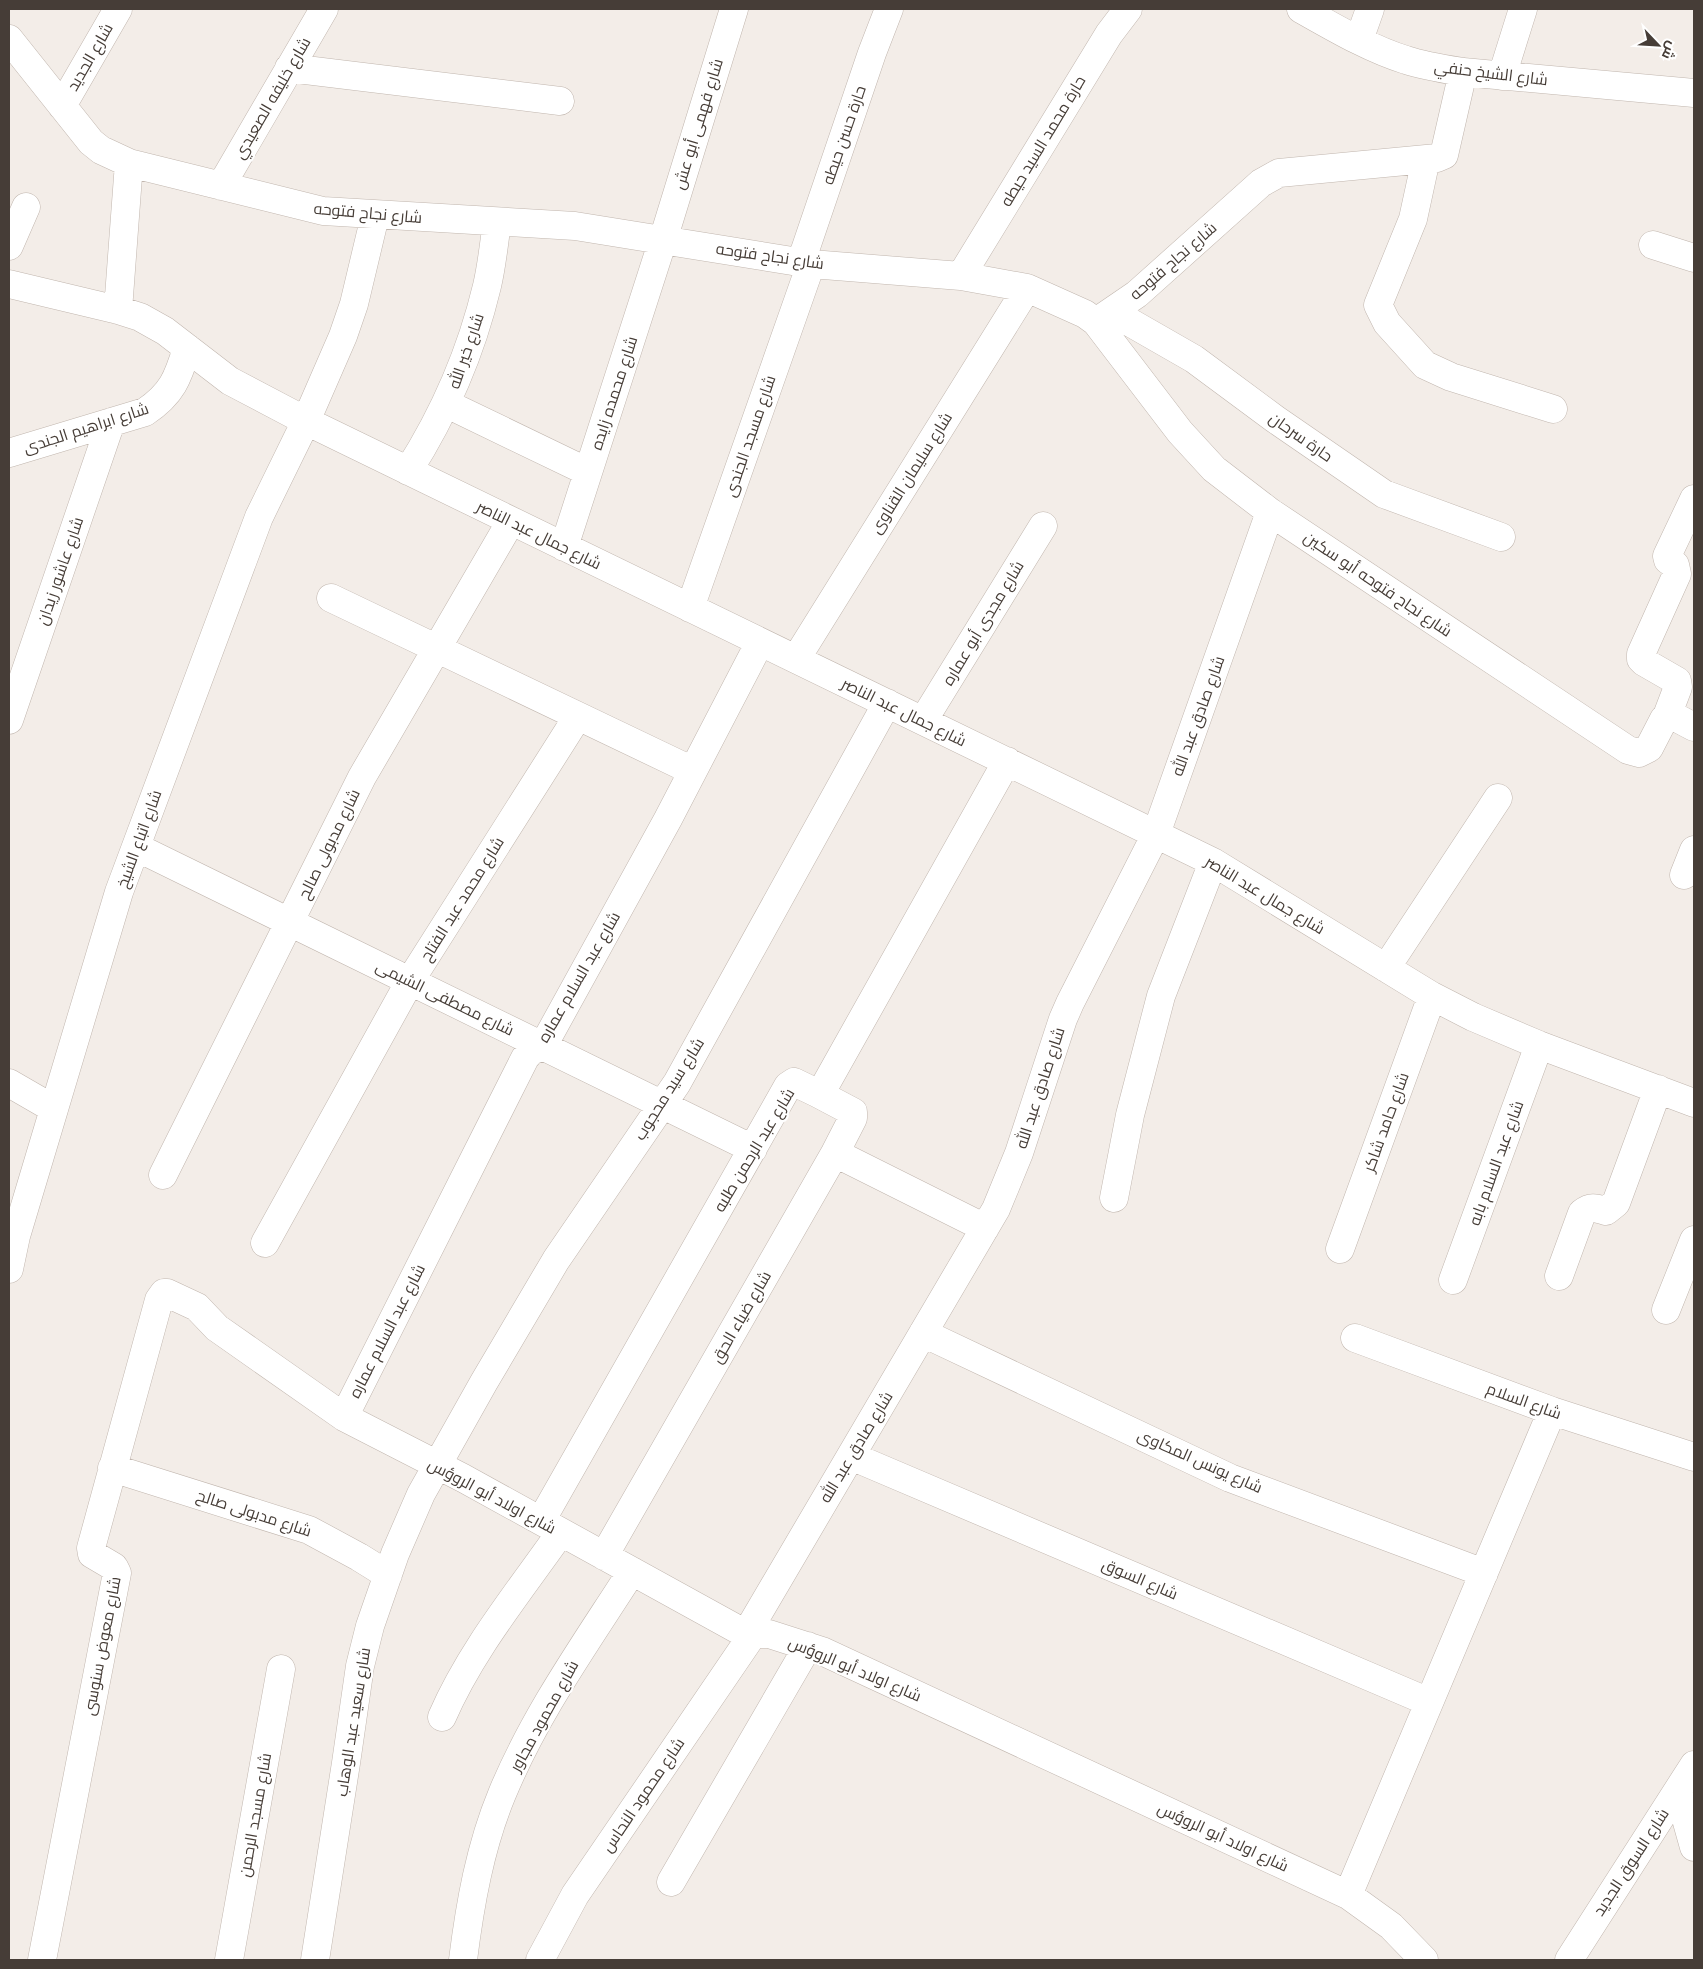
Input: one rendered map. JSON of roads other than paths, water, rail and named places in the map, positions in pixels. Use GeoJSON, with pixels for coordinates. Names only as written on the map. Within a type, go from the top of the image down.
{"type":"FeatureCollection","features":[{"type":"Feature","properties":{"kind":"street","name":"شارع الجديد"},"geometry":{"type":"LineString","coordinates":[[62,106],[118,9]]}},
{"type":"Feature","properties":{"kind":"street","name":"شارع خليفه الصعيدي"},"geometry":{"type":"LineString","coordinates":[[221,186],[324,9]]}},
{"type":"Feature","properties":{"kind":"street","name":"شارع فهمى أبو عش"},"geometry":{"type":"LineString","coordinates":[[663,240],[734,9]]}},
{"type":"Feature","properties":{"kind":"street","name":"حارة حسن حيطه"},"geometry":{"type":"LineString","coordinates":[[806,263],[872,53],[889,9]]}},
{"type":"Feature","properties":{"kind":"street","name":"حارة محمد السيد حيطه"},"geometry":{"type":"LineString","coordinates":[[961,276],[1109,34],[1128,9]]}},
{"type":"Feature","properties":{"kind":"street","name":"شارع الشيخ حنفي"},"geometry":{"type":"LineString","coordinates":[[1300,9],[1343,33],[1404,60],[1436,68],[1502,76],[1694,93]]}},
{"type":"Feature","properties":{"kind":"street"},"geometry":{"type":"LineString","coordinates":[[1359,40],[1370,9]]}},
{"type":"Feature","properties":{"kind":"street"},"geometry":{"type":"LineString","coordinates":[[1502,76],[1523,9]]}},
{"type":"Feature","properties":{"kind":"street","name":"شارع نجاح فتوحه"},"geometry":{"type":"LineString","coordinates":[[9,39],[91,142],[114,157],[129,163],[323,211],[375,216],[575,226],[806,263],[961,276],[1027,288],[1085,314],[1104,317],[1137,294],[1261,183],[1279,173],[1441,156],[1445,152],[1463,72]]}},
{"type":"Feature","properties":{"kind":"street"},"geometry":{"type":"LineString","coordinates":[[289,68],[560,101]]}},
{"type":"Feature","properties":{"kind":"street"},"geometry":{"type":"LineString","coordinates":[[1426,159],[1413,220],[1378,305],[1387,323],[1425,365],[1451,377],[1553,410]]}},
{"type":"Feature","properties":{"kind":"street"},"geometry":{"type":"LineString","coordinates":[[118,310],[129,163]]}},
{"type":"Feature","properties":{"kind":"street"},"geometry":{"type":"LineString","coordinates":[[9,246],[26,207]]}},
{"type":"Feature","properties":{"kind":"street","name":"شارع اتباع الشيخ"},"geometry":{"type":"LineString","coordinates":[[9,1269],[16,1236],[119,892],[259,517],[306,421],[343,336],[354,304],[375,216]]}},
{"type":"Feature","properties":{"kind":"street","name":"شارع خير الله"},"geometry":{"type":"LineString","coordinates":[[408,471],[429,439],[447,404],[470,346],[488,285],[497,222]]}},
{"type":"Feature","properties":{"kind":"street","name":"شارع محمده زايده"},"geometry":{"type":"LineString","coordinates":[[564,547],[663,240]]}},
{"type":"Feature","properties":{"kind":"street"},"geometry":{"type":"LineString","coordinates":[[1653,245],[1694,258]]}},
{"type":"Feature","properties":{"kind":"street","name":"شارع مسجد الجندى"},"geometry":{"type":"LineString","coordinates":[[690,608],[806,263]]}},
{"type":"Feature","properties":{"kind":"street","name":"شارع جمال عبد الناصر"},"geometry":{"type":"LineString","coordinates":[[9,284],[140,317],[165,331],[230,381],[306,421],[1213,862],[1432,996],[1473,1018],[1539,1045],[1694,1103]]}},
{"type":"Feature","properties":{"kind":"street","name":"شارع سليمان القناوى"},"geometry":{"type":"LineString","coordinates":[[796,659],[1027,288]]}},
{"type":"Feature","properties":{"kind":"street","name":"شارع نجاح فتوحه أبو سكين"},"geometry":{"type":"LineString","coordinates":[[1104,317],[1180,432],[1214,469],[1270,512],[1628,750],[1639,753],[1649,748],[1667,716],[1678,687],[1677,681],[1644,662],[1641,659],[1641,654],[1677,574],[1675,566],[1668,560],[1667,556],[1694,499]]}},
{"type":"Feature","properties":{"kind":"street","name":"حارة سرحان"},"geometry":{"type":"LineString","coordinates":[[1104,317],[1194,360],[1275,419],[1384,494],[1501,537]]}},
{"type":"Feature","properties":{"kind":"street","name":"شارع ابراهيم الجندى"},"geometry":{"type":"LineString","coordinates":[[9,452],[145,412],[165,397],[180,369],[187,348]]}},
{"type":"Feature","properties":{"kind":"street"},"geometry":{"type":"LineString","coordinates":[[447,404],[588,472]]}},
{"type":"Feature","properties":{"kind":"street","name":"شارع عاشور زيدان"},"geometry":{"type":"LineString","coordinates":[[9,720],[111,422]]}},
{"type":"Feature","properties":{"kind":"street","name":"شارع صادق عبد الله"},"geometry":{"type":"LineString","coordinates":[[749,1634],[996,1209],[1019,1153],[1063,1019],[1156,834],[1270,512]]}},
{"type":"Feature","properties":{"kind":"street","name":"شارع مدبولى صالح"},"geometry":{"type":"LineString","coordinates":[[163,1175],[362,777],[511,521]]}},
{"type":"Feature","properties":{"kind":"street","name":"شارع مجدى أبو عماره"},"geometry":{"type":"LineString","coordinates":[[923,721],[1043,526]]}},
{"type":"Feature","properties":{"kind":"street"},"geometry":{"type":"LineString","coordinates":[[331,598],[693,771]]}},
{"type":"Feature","properties":{"kind":"street","name":"شارع عبد السلام عماره"},"geometry":{"type":"LineString","coordinates":[[344,1417],[525,1058],[531,1051],[543,1046],[693,771],[760,642]]}},
{"type":"Feature","properties":{"kind":"street","name":"شارع سيد محجوب"},"geometry":{"type":"LineString","coordinates":[[437,1466],[556,1260],[677,1083],[887,704]]}},
{"type":"Feature","properties":{"kind":"street","name":"شارع محمد عبد الفتاح"},"geometry":{"type":"LineString","coordinates":[[265,1242],[410,980],[578,716]]}},
{"type":"Feature","properties":{"kind":"street"},"geometry":{"type":"LineString","coordinates":[[1667,716],[1672,716],[1694,727]]}},
{"type":"Feature","properties":{"kind":"street","name":"شارع عبد الرحمن طلبه"},"geometry":{"type":"LineString","coordinates":[[442,1717],[454,1688],[551,1526],[788,1086],[794,1082],[817,1093],[824,1089],[1007,761]]}},
{"type":"Feature","properties":{"kind":"street"},"geometry":{"type":"LineString","coordinates":[[1386,968],[1498,798]]}},
{"type":"Feature","properties":{"kind":"street","name":"شارع مصطفى الشيمى"},"geometry":{"type":"LineString","coordinates":[[136,847],[753,1149]]}},
{"type":"Feature","properties":{"kind":"street"},"geometry":{"type":"LineString","coordinates":[[1684,875],[1694,850]]}},
{"type":"Feature","properties":{"kind":"street"},"geometry":{"type":"LineString","coordinates":[[1114,1198],[1130,1115],[1161,996],[1213,862]]}},
{"type":"Feature","properties":{"kind":"street","name":"شارع حامد شاكر"},"geometry":{"type":"LineString","coordinates":[[1340,1249],[1432,996]]}},
{"type":"Feature","properties":{"kind":"street","name":"شارع عبد السلام بابه"},"geometry":{"type":"LineString","coordinates":[[1453,1280],[1539,1045]]}},
{"type":"Feature","properties":{"kind":"street"},"geometry":{"type":"LineString","coordinates":[[9,1082],[54,1109]]}},
{"type":"Feature","properties":{"kind":"street"},"geometry":{"type":"LineString","coordinates":[[1558,1276],[1582,1213],[1595,1207],[1606,1211],[1616,1203],[1658,1089]]}},
{"type":"Feature","properties":{"kind":"street","name":"شارع ضياء الحق"},"geometry":{"type":"LineString","coordinates":[[604,1556],[835,1154],[853,1118],[854,1112],[817,1093]]}},
{"type":"Feature","properties":{"kind":"street"},"geometry":{"type":"LineString","coordinates":[[835,1154],[985,1228]]}},
{"type":"Feature","properties":{"kind":"street"},"geometry":{"type":"LineString","coordinates":[[1666,1310],[1694,1240]]}},
{"type":"Feature","properties":{"kind":"street","name":"شارع اولاد أبو الروؤس"},"geometry":{"type":"LineString","coordinates":[[164,1293],[197,1307],[217,1328],[344,1417],[551,1526],[749,1634],[768,1634],[808,1646],[1348,1895],[1391,1926],[1424,1960]]}},
{"type":"Feature","properties":{"kind":"street","name":"شارع معوض سنوسى"},"geometry":{"type":"LineString","coordinates":[[42,1960],[117,1573],[114,1567],[92,1554],[91,1551],[159,1300],[164,1293]]}},
{"type":"Feature","properties":{"kind":"street","name":"شارع يونس المكاوى"},"geometry":{"type":"LineString","coordinates":[[923,1333],[1230,1478],[1484,1573]]}},
{"type":"Feature","properties":{"kind":"street","name":"شارع السلام"},"geometry":{"type":"LineString","coordinates":[[1355,1338],[1552,1411],[1694,1457]]}},
{"type":"Feature","properties":{"kind":"street"},"geometry":{"type":"LineString","coordinates":[[1348,1895],[1552,1411]]}},
{"type":"Feature","properties":{"kind":"street","name":"شارع السوق"},"geometry":{"type":"LineString","coordinates":[[851,1456],[1429,1702]]}},
{"type":"Feature","properties":{"kind":"street","name":"شارع سعيد عبد الوهاب"},"geometry":{"type":"LineString","coordinates":[[314,1960],[345,1773],[360,1666],[370,1626],[395,1554],[421,1494],[437,1466]]}},
{"type":"Feature","properties":{"kind":"street","name":"شارع مدبولى صالح"},"geometry":{"type":"LineString","coordinates":[[112,1468],[309,1530],[388,1575]]}},
{"type":"Feature","properties":{"kind":"street","name":"شارع محمود مجاور"},"geometry":{"type":"LineString","coordinates":[[462,1960],[476,1877],[501,1795],[524,1744],[553,1694],[632,1571]]}},
{"type":"Feature","properties":{"kind":"street","name":"شارع محمود النحاس"},"geometry":{"type":"LineString","coordinates":[[540,1960],[575,1896],[749,1634]]}},
{"type":"Feature","properties":{"kind":"street"},"geometry":{"type":"LineString","coordinates":[[671,1882],[808,1646]]}},
{"type":"Feature","properties":{"kind":"street","name":"شارع مسجد الرحمن"},"geometry":{"type":"LineString","coordinates":[[229,1960],[281,1669]]}},
{"type":"Feature","properties":{"kind":"street","name":"شارع السوق الجديد"},"geometry":{"type":"LineString","coordinates":[[1569,1960],[1694,1765]]}},
{"type":"Feature","properties":{"kind":"street"},"geometry":{"type":"LineString","coordinates":[[1678,1790],[1694,1846]]}}]}
